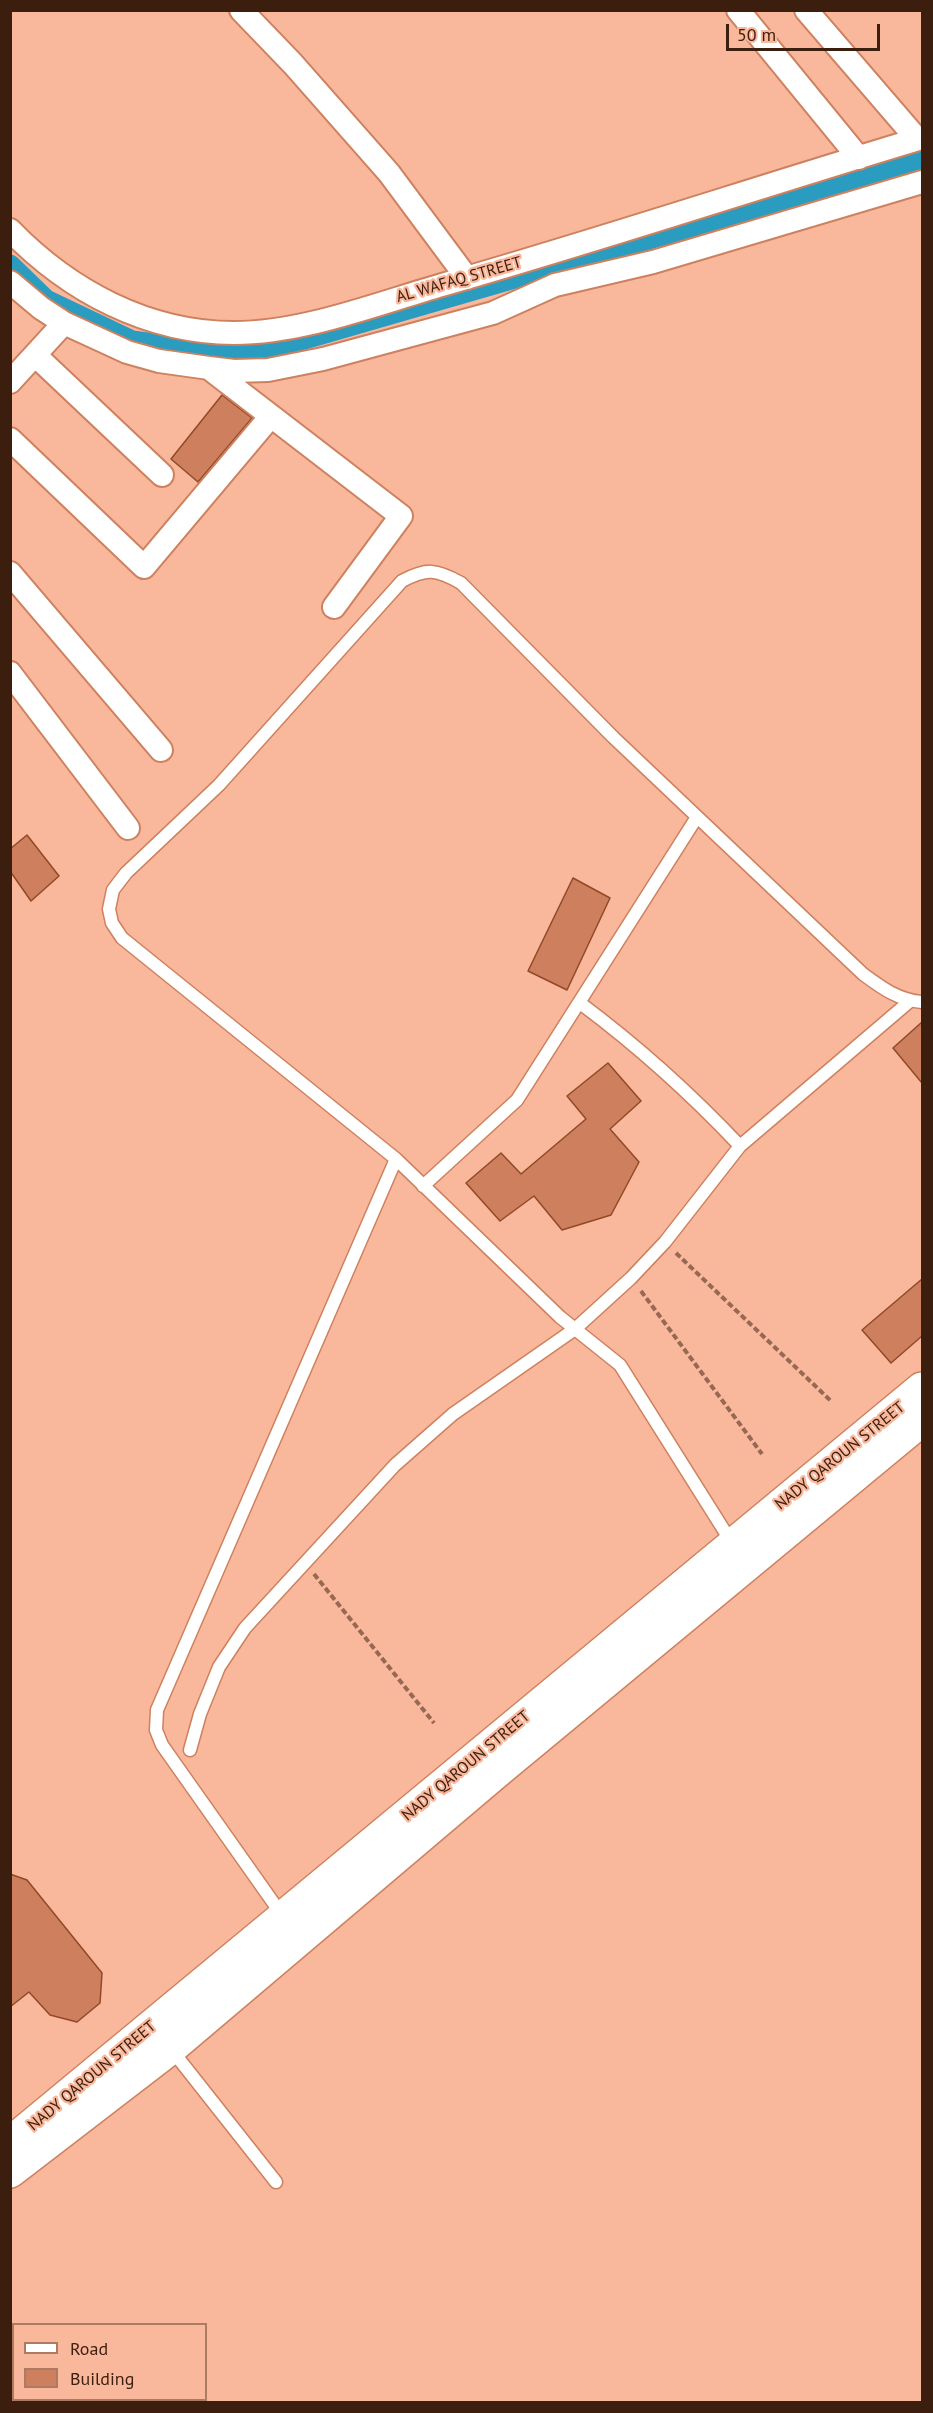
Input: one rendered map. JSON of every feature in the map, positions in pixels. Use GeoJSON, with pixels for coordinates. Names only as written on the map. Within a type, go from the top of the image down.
{"type":"FeatureCollection","features":[{"type":"Feature","properties":{"kind":"main road","name":"NADY QAROUN STREET"},"geometry":{"type":"LineString","coordinates":[[10,2171],[170,2048],[733,1544],[922,1389]]}},
{"type":"Feature","properties":{"kind":"main road","name":"NADY QAROUN STREET"},"geometry":{"type":"LineString","coordinates":[[10,2144],[283,1917],[491,1761],[922,1419]]}},
{"type":"Feature","properties":{"kind":"street"},"geometry":{"type":"LineString","coordinates":[[241,10],[293,64],[388,173],[467,278]]}},
{"type":"Feature","properties":{"kind":"street"},"geometry":{"type":"LineString","coordinates":[[738,10],[859,158]]}},
{"type":"Feature","properties":{"kind":"street"},"geometry":{"type":"LineString","coordinates":[[806,10],[920,139]]}},
{"type":"Feature","properties":{"kind":"street","name":"AL WAFAQ STREET"},"geometry":{"type":"LineString","coordinates":[[10,230],[60,275],[99,299],[142,317],[187,329],[233,333],[279,331],[467,278],[920,139]]}},
{"type":"Feature","properties":{"kind":"street"},"geometry":{"type":"LineString","coordinates":[[10,282],[41,308],[64,323],[128,352],[159,361],[208,368],[234,371],[268,370],[323,359],[493,314],[555,285],[653,262],[922,182]]}},
{"type":"Feature","properties":{"kind":"street"},"geometry":{"type":"LineString","coordinates":[[10,382],[64,323]]}},
{"type":"Feature","properties":{"kind":"street"},"geometry":{"type":"LineString","coordinates":[[35,355],[162,475]]}},
{"type":"Feature","properties":{"kind":"street"},"geometry":{"type":"LineString","coordinates":[[208,368],[401,516],[334,607]]}},
{"type":"Feature","properties":{"kind":"street"},"geometry":{"type":"LineString","coordinates":[[10,439],[144,567],[271,416]]}},
{"type":"Feature","properties":{"kind":"street"},"geometry":{"type":"LineString","coordinates":[[10,573],[161,750]]}},
{"type":"Feature","properties":{"kind":"street"},"geometry":{"type":"LineString","coordinates":[[10,673],[128,828]]}},
{"type":"Feature","properties":{"kind":"lane"},"geometry":{"type":"LineString","coordinates":[[733,1544],[620,1365],[575,1329],[396,1159],[122,938],[112,923],[109,909],[113,890],[126,873],[219,785],[402,582],[422,570],[442,573],[461,583],[554,679],[863,974],[887,992],[916,1002]]}},
{"type":"Feature","properties":{"kind":"lane"},"geometry":{"type":"LineString","coordinates":[[423,1186],[517,1100],[698,817]]}},
{"type":"Feature","properties":{"kind":"lane"},"geometry":{"type":"LineString","coordinates":[[190,1750],[200,1714],[219,1667],[245,1628],[395,1465],[453,1414],[575,1329],[631,1278],[665,1242],[740,1146],[916,1002]]}},
{"type":"Feature","properties":{"kind":"lane"},"geometry":{"type":"LineString","coordinates":[[580,1003],[631,1041],[700,1104],[740,1146]]}},
{"type":"Feature","properties":{"kind":"lane"},"geometry":{"type":"LineString","coordinates":[[283,1917],[162,1745],[156,1730],[157,1710],[396,1159]]}},
{"type":"Feature","properties":{"kind":"lane"},"geometry":{"type":"LineString","coordinates":[[170,2048],[276,2182]]}},
{"type":"Feature","properties":{"kind":"path"},"geometry":{"type":"LineString","coordinates":[[665,1242],[831,1401]]}},
{"type":"Feature","properties":{"kind":"path"},"geometry":{"type":"LineString","coordinates":[[631,1278],[762,1454]]}},
{"type":"Feature","properties":{"kind":"path"},"geometry":{"type":"LineString","coordinates":[[305,1563],[434,1723]]}},
{"type":"Feature","properties":{"kind":"building"},"geometry":{"type":"Polygon","coordinates":[[[222,395],[252,418],[198,482],[171,459],[222,395]]]}},
{"type":"Feature","properties":{"kind":"building"},"geometry":{"type":"Polygon","coordinates":[[[27,835],[59,876],[31,901],[10,871],[10,849],[27,835]]]}},
{"type":"Feature","properties":{"kind":"building"},"geometry":{"type":"Polygon","coordinates":[[[573,878],[610,898],[567,990],[528,971],[573,878]]]}},
{"type":"Feature","properties":{"kind":"building"},"geometry":{"type":"Polygon","coordinates":[[[922,1022],[922,1083],[893,1048],[922,1022]]]}},
{"type":"Feature","properties":{"kind":"building"},"geometry":{"type":"Polygon","coordinates":[[[608,1063],[641,1101],[610,1129],[639,1162],[611,1215],[562,1230],[534,1196],[500,1221],[466,1183],[501,1153],[521,1174],[586,1119],[567,1096],[608,1063]]]}},
{"type":"Feature","properties":{"kind":"building"},"geometry":{"type":"Polygon","coordinates":[[[922,1279],[922,1336],[891,1363],[862,1330],[922,1279]]]}},
{"type":"Feature","properties":{"kind":"building"},"geometry":{"type":"Polygon","coordinates":[[[10,1874],[27,1880],[102,1973],[100,2003],[77,2022],[50,2015],[29,1992],[10,2007],[10,1874]]]}},
{"type":"Feature","properties":{"kind":"waterway"},"geometry":{"type":"LineString","coordinates":[[10,265],[46,300],[132,341],[246,356],[922,160]]}}]}
